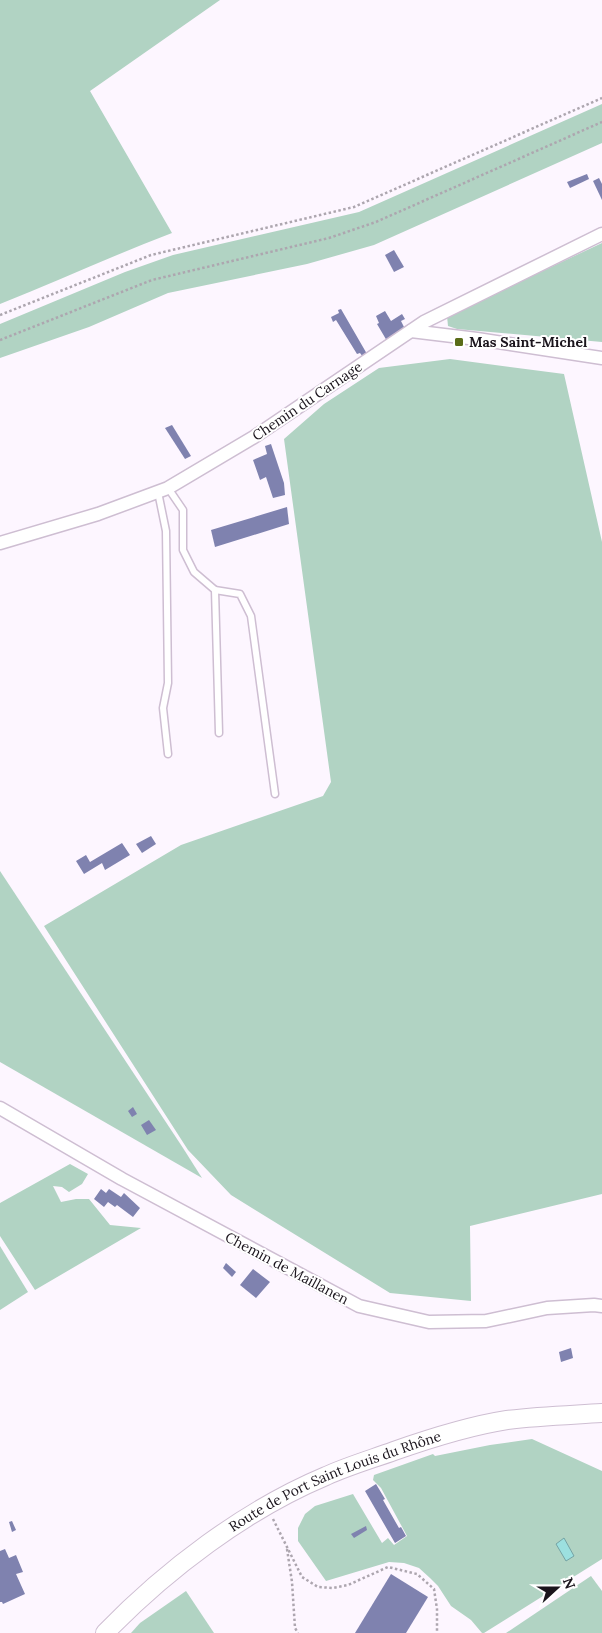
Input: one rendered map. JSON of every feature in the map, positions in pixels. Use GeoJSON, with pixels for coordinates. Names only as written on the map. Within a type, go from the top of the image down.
{"type":"FeatureCollection","features":[{"type":"Feature","properties":{"kind":"main road","name":"Route de Port Saint Louis du Rhône"},"geometry":{"type":"LineString","coordinates":[[105,1633],[142,1596],[184,1561],[268,1506],[326,1476],[446,1433],[507,1420],[602,1412]]}},
{"type":"Feature","properties":{"kind":"street","name":"Chemin du Carnage"},"geometry":{"type":"LineString","coordinates":[[0,543],[98,514],[163,490],[254,437],[424,322],[602,234]]}},
{"type":"Feature","properties":{"kind":"street"},"geometry":{"type":"LineString","coordinates":[[411,331],[477,338],[602,358]]}},
{"type":"Feature","properties":{"kind":"street","name":"Chemin de Maillanen"},"geometry":{"type":"LineString","coordinates":[[0,1108],[122,1179],[359,1306],[429,1322],[486,1321],[547,1308],[602,1306]]}},
{"type":"Feature","properties":{"kind":"lane"},"geometry":{"type":"LineString","coordinates":[[163,490],[183,510],[183,550],[194,572],[215,590],[240,594],[251,616],[275,794]]}},
{"type":"Feature","properties":{"kind":"lane"},"geometry":{"type":"LineString","coordinates":[[163,490],[166,531],[168,683],[163,708],[168,754]]}},
{"type":"Feature","properties":{"kind":"lane"},"geometry":{"type":"LineString","coordinates":[[215,590],[219,733]]}},
{"type":"Feature","properties":{"kind":"path"},"geometry":{"type":"LineString","coordinates":[[0,315],[151,255],[354,207],[602,98]]}},
{"type":"Feature","properties":{"kind":"path"},"geometry":{"type":"LineString","coordinates":[[0,340],[152,280],[320,240],[376,222],[602,122]]}},
{"type":"Feature","properties":{"kind":"path"},"geometry":{"type":"LineString","coordinates":[[268,1506],[302,1577],[318,1586],[333,1588],[348,1585],[388,1567],[417,1574],[434,1589],[437,1609],[437,1633]]}},
{"type":"Feature","properties":{"kind":"path"},"geometry":{"type":"LineString","coordinates":[[286,1545],[292,1582],[295,1628],[298,1633]]}},
{"type":"Feature","properties":{"kind":"green space"},"geometry":{"type":"Polygon","coordinates":[[[0,0],[220,0],[90,91],[172,233],[0,304],[0,0]]]}},
{"type":"Feature","properties":{"kind":"green space"},"geometry":{"type":"Polygon","coordinates":[[[602,104],[602,143],[374,245],[307,264],[168,293],[89,327],[0,358],[0,324],[125,272],[173,255],[359,212],[602,104]]]}},
{"type":"Feature","properties":{"kind":"green space"},"geometry":{"type":"Polygon","coordinates":[[[602,243],[602,342],[457,329],[448,326],[447,316],[602,243]]]}},
{"type":"Feature","properties":{"kind":"green space"},"geometry":{"type":"Polygon","coordinates":[[[450,359],[564,374],[602,542],[602,1194],[470,1226],[471,1301],[390,1293],[231,1195],[188,1150],[44,926],[181,845],[323,796],[331,782],[284,439],[324,404],[379,368],[450,359]]]}},
{"type":"Feature","properties":{"kind":"green space"},"geometry":{"type":"Polygon","coordinates":[[[0,871],[183,1148],[202,1178],[0,1062],[0,871]]]}},
{"type":"Feature","properties":{"kind":"green space"},"geometry":{"type":"Polygon","coordinates":[[[70,1164],[88,1174],[82,1184],[69,1192],[62,1187],[53,1186],[61,1202],[89,1199],[110,1225],[141,1228],[35,1290],[0,1236],[0,1203],[70,1164]]]}},
{"type":"Feature","properties":{"kind":"green space"},"geometry":{"type":"Polygon","coordinates":[[[0,1246],[28,1292],[0,1310],[0,1246]]]}},
{"type":"Feature","properties":{"kind":"green space"},"geometry":{"type":"Polygon","coordinates":[[[532,1439],[602,1471],[602,1559],[484,1633],[471,1620],[451,1606],[438,1586],[419,1568],[404,1563],[389,1562],[326,1581],[298,1541],[298,1528],[305,1514],[315,1506],[353,1494],[382,1543],[388,1538],[394,1545],[407,1536],[381,1488],[373,1480],[374,1475],[433,1454],[435,1456],[532,1439]]]}},
{"type":"Feature","properties":{"kind":"green space"},"geometry":{"type":"Polygon","coordinates":[[[591,1576],[602,1591],[602,1633],[506,1633],[591,1576]]]}},
{"type":"Feature","properties":{"kind":"green space"},"geometry":{"type":"Polygon","coordinates":[[[186,1591],[214,1633],[131,1633],[140,1623],[186,1591]]]}},
{"type":"Feature","properties":{"kind":"water"},"geometry":{"type":"Polygon","coordinates":[[[564,1538],[574,1556],[566,1561],[556,1544],[564,1538]]]}},
{"type":"Feature","properties":{"kind":"building"},"geometry":{"type":"Polygon","coordinates":[[[587,174],[589,179],[570,188],[567,182],[587,174]]]}},
{"type":"Feature","properties":{"kind":"building"},"geometry":{"type":"Polygon","coordinates":[[[599,178],[602,184],[602,200],[593,181],[599,178]]]}},
{"type":"Feature","properties":{"kind":"building"},"geometry":{"type":"Polygon","coordinates":[[[394,250],[404,267],[394,272],[385,255],[394,250]]]}},
{"type":"Feature","properties":{"kind":"building"},"geometry":{"type":"Polygon","coordinates":[[[341,309],[367,354],[363,357],[360,353],[357,354],[336,320],[333,322],[331,317],[339,313],[338,310],[341,309]]]}},
{"type":"Feature","properties":{"kind":"building"},"geometry":{"type":"Polygon","coordinates":[[[385,311],[391,321],[402,314],[405,319],[401,321],[405,329],[387,341],[377,324],[379,323],[376,316],[385,311]]]}},
{"type":"Feature","properties":{"kind":"building"},"geometry":{"type":"Polygon","coordinates":[[[172,425],[191,456],[185,459],[165,428],[172,425]]]}},
{"type":"Feature","properties":{"kind":"building"},"geometry":{"type":"Polygon","coordinates":[[[271,444],[284,483],[285,495],[273,498],[266,477],[260,480],[253,460],[267,454],[265,446],[271,444]]]}},
{"type":"Feature","properties":{"kind":"building"},"geometry":{"type":"Polygon","coordinates":[[[287,507],[289,524],[215,547],[211,530],[287,507]]]}},
{"type":"Feature","properties":{"kind":"building"},"geometry":{"type":"Polygon","coordinates":[[[151,836],[156,844],[142,853],[136,844],[151,836]]]}},
{"type":"Feature","properties":{"kind":"building"},"geometry":{"type":"Polygon","coordinates":[[[122,843],[130,855],[105,870],[102,863],[84,874],[76,861],[86,855],[90,862],[122,843]]]}},
{"type":"Feature","properties":{"kind":"building"},"geometry":{"type":"Polygon","coordinates":[[[133,1107],[137,1114],[132,1117],[128,1111],[133,1107]]]}},
{"type":"Feature","properties":{"kind":"building"},"geometry":{"type":"Polygon","coordinates":[[[149,1120],[156,1130],[147,1135],[141,1125],[149,1120]]]}},
{"type":"Feature","properties":{"kind":"building"},"geometry":{"type":"Polygon","coordinates":[[[101,1189],[106,1193],[109,1189],[121,1197],[124,1193],[140,1208],[133,1217],[117,1205],[115,1207],[108,1202],[104,1207],[94,1199],[101,1189]]]}},
{"type":"Feature","properties":{"kind":"building"},"geometry":{"type":"Polygon","coordinates":[[[226,1263],[236,1272],[232,1277],[223,1268],[226,1263]]]}},
{"type":"Feature","properties":{"kind":"building"},"geometry":{"type":"Polygon","coordinates":[[[253,1269],[270,1282],[256,1298],[240,1285],[253,1269]]]}},
{"type":"Feature","properties":{"kind":"building"},"geometry":{"type":"Polygon","coordinates":[[[571,1348],[573,1358],[561,1362],[559,1352],[571,1348]]]}},
{"type":"Feature","properties":{"kind":"building"},"geometry":{"type":"Polygon","coordinates":[[[376,1484],[399,1528],[401,1527],[406,1536],[395,1543],[365,1491],[376,1484]]]}},
{"type":"Feature","properties":{"kind":"building"},"geometry":{"type":"Polygon","coordinates":[[[12,1521],[16,1530],[12,1532],[9,1522],[12,1521]]]}},
{"type":"Feature","properties":{"kind":"building"},"geometry":{"type":"Polygon","coordinates":[[[366,1526],[367,1530],[354,1538],[351,1534],[366,1526]]]}},
{"type":"Feature","properties":{"kind":"building"},"geometry":{"type":"Polygon","coordinates":[[[5,1549],[9,1558],[16,1555],[23,1572],[16,1574],[25,1594],[3,1604],[0,1602],[0,1551],[5,1549]]]}},
{"type":"Feature","properties":{"kind":"building"},"geometry":{"type":"Polygon","coordinates":[[[391,1574],[428,1597],[406,1633],[355,1633],[391,1574]]]}},
{"type":"Feature","properties":{"kind":"place","name":"Mas Saint-Michel"},"geometry":{"type":"Point","coordinates":[459,342]}}]}
